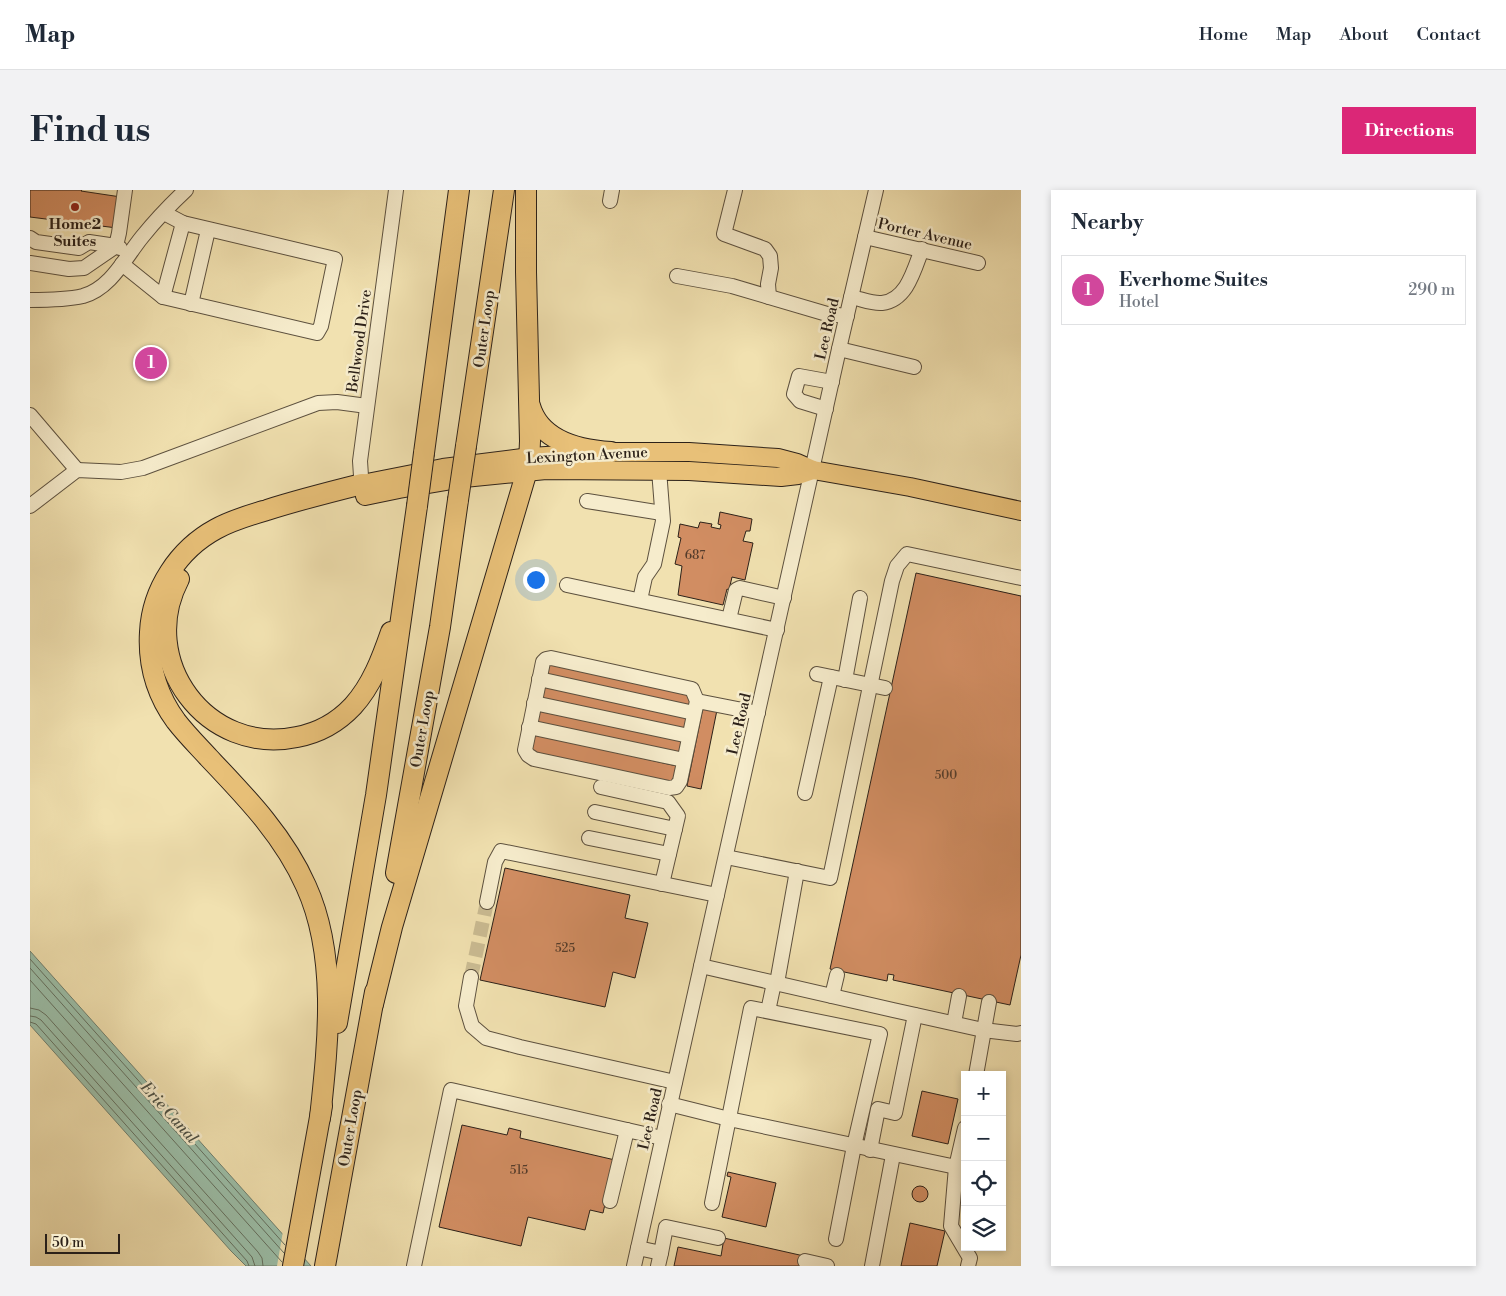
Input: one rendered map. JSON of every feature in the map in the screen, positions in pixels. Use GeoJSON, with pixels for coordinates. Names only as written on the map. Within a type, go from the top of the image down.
{"type":"FeatureCollection","features":[{"type":"Feature","properties":{"kind":"highway","name":"Outer Loop"},"geometry":{"type":"LineString","coordinates":[[293,1266],[376,795],[410,560],[459,190]]}},
{"type":"Feature","properties":{"kind":"highway","name":"Outer Loop"},"geometry":{"type":"LineString","coordinates":[[327,1258],[434,663],[504,190]]}},
{"type":"Feature","properties":{"kind":"highway"},"geometry":{"type":"LineString","coordinates":[[373,1004],[392,927],[528,464],[526,190]]}},
{"type":"Feature","properties":{"kind":"highway"},"geometry":{"type":"LineString","coordinates":[[529,399],[536,419],[553,436],[566,444],[589,450],[611,452]]}},
{"type":"Feature","properties":{"kind":"highway"},"geometry":{"type":"LineString","coordinates":[[364,490],[308,510],[238,529],[217,540],[192,561],[173,593],[166,627],[171,664],[186,694],[197,708],[217,723],[233,732],[254,738],[270,740],[293,738],[310,734],[335,721],[356,702],[376,670],[391,632],[410,560]]}},
{"type":"Feature","properties":{"kind":"highway"},"geometry":{"type":"LineString","coordinates":[[320,1118],[326,1045],[327,978],[324,947],[312,900],[299,870],[273,829],[185,731],[167,707],[158,687],[152,666],[150,628],[155,602],[167,576],[187,550],[206,534],[246,516],[296,501],[364,490]]}},
{"type":"Feature","properties":{"kind":"main road","name":"Lexington Avenue"},"geometry":{"type":"LineString","coordinates":[[364,490],[442,481],[528,464],[611,452],[689,452],[784,460],[813,470],[910,487],[1021,511]]}},
{"type":"Feature","properties":{"kind":"main road","name":"Lexington Avenue"},"geometry":{"type":"LineString","coordinates":[[528,464],[558,470],[659,470],[781,477],[798,475],[813,470]]}},
{"type":"Feature","properties":{"kind":"street"},"geometry":{"type":"LineString","coordinates":[[30,263],[69,269],[84,268],[116,246],[125,190]]}},
{"type":"Feature","properties":{"kind":"street"},"geometry":{"type":"LineString","coordinates":[[30,300],[84,296],[104,285],[142,237],[186,190]]}},
{"type":"Feature","properties":{"kind":"street","name":"Bellwood Drive"},"geometry":{"type":"LineString","coordinates":[[364,490],[360,461],[396,190]]}},
{"type":"Feature","properties":{"kind":"street"},"geometry":{"type":"LineString","coordinates":[[735,190],[724,234],[765,249],[770,256],[769,297]]}},
{"type":"Feature","properties":{"kind":"street","name":"Lee Road"},"geometry":{"type":"LineString","coordinates":[[634,1266],[876,190]]}},
{"type":"Feature","properties":{"kind":"street"},"geometry":{"type":"LineString","coordinates":[[30,238],[36,242],[79,248],[89,242],[116,246],[163,297],[317,332],[321,326],[335,259],[208,230],[183,223],[164,213]]}},
{"type":"Feature","properties":{"kind":"street"},"geometry":{"type":"LineString","coordinates":[[163,297],[183,223]]}},
{"type":"Feature","properties":{"kind":"street"},"geometry":{"type":"LineString","coordinates":[[191,304],[208,230]]}},
{"type":"Feature","properties":{"kind":"street","name":"Porter Avenue"},"geometry":{"type":"LineString","coordinates":[[865,237],[978,263]]}},
{"type":"Feature","properties":{"kind":"street"},"geometry":{"type":"LineString","coordinates":[[851,297],[880,304],[896,300],[905,289],[922,250]]}},
{"type":"Feature","properties":{"kind":"street"},"geometry":{"type":"LineString","coordinates":[[677,276],[732,286],[827,314],[847,316]]}},
{"type":"Feature","properties":{"kind":"street"},"geometry":{"type":"LineString","coordinates":[[839,349],[914,367]]}},
{"type":"Feature","properties":{"kind":"street"},"geometry":{"type":"LineString","coordinates":[[826,409],[800,401],[794,394],[799,376],[832,382]]}},
{"type":"Feature","properties":{"kind":"street"},"geometry":{"type":"LineString","coordinates":[[30,506],[77,470],[120,472],[143,468],[318,403],[337,402],[367,406]]}},
{"type":"Feature","properties":{"kind":"street"},"geometry":{"type":"LineString","coordinates":[[30,415],[77,470]]}},
{"type":"Feature","properties":{"kind":"street"},"geometry":{"type":"LineString","coordinates":[[640,600],[645,577],[654,564],[663,521],[659,470]]}},
{"type":"Feature","properties":{"kind":"street"},"geometry":{"type":"LineString","coordinates":[[587,501],[662,514]]}},
{"type":"Feature","properties":{"kind":"street"},"geometry":{"type":"LineString","coordinates":[[726,857],[830,878],[892,581],[897,566],[907,554],[1021,578]]}},
{"type":"Feature","properties":{"kind":"street"},"geometry":{"type":"LineString","coordinates":[[567,585],[777,630]]}},
{"type":"Feature","properties":{"kind":"street"},"geometry":{"type":"LineString","coordinates":[[730,620],[736,590],[740,588],[784,598]]}},
{"type":"Feature","properties":{"kind":"street"},"geometry":{"type":"LineString","coordinates":[[805,793],[831,677],[860,598]]}},
{"type":"Feature","properties":{"kind":"street"},"geometry":{"type":"LineString","coordinates":[[551,658],[692,689],[696,707],[680,781],[676,787],[669,788],[534,759],[525,750],[534,703],[543,662],[551,658]]}},
{"type":"Feature","properties":{"kind":"street"},"geometry":{"type":"LineString","coordinates":[[831,677],[885,688]]}},
{"type":"Feature","properties":{"kind":"street"},"geometry":{"type":"LineString","coordinates":[[539,679],[696,707],[758,713]]}},
{"type":"Feature","properties":{"kind":"street"},"geometry":{"type":"LineString","coordinates":[[534,703],[689,736]]}},
{"type":"Feature","properties":{"kind":"street"},"geometry":{"type":"LineString","coordinates":[[529,727],[684,760]]}},
{"type":"Feature","properties":{"kind":"street"},"geometry":{"type":"LineString","coordinates":[[601,787],[668,802],[678,816],[662,884]]}},
{"type":"Feature","properties":{"kind":"street"},"geometry":{"type":"LineString","coordinates":[[596,812],[674,829]]}},
{"type":"Feature","properties":{"kind":"street"},"geometry":{"type":"LineString","coordinates":[[590,838],[669,854]]}},
{"type":"Feature","properties":{"kind":"street"},"geometry":{"type":"LineString","coordinates":[[487,902],[495,862],[500,851],[717,895]]}},
{"type":"Feature","properties":{"kind":"street"},"geometry":{"type":"LineString","coordinates":[[768,1011],[797,871]]}},
{"type":"Feature","properties":{"kind":"street"},"geometry":{"type":"LineString","coordinates":[[701,966],[983,1030],[1021,1033]]}},
{"type":"Feature","properties":{"kind":"street"},"geometry":{"type":"LineString","coordinates":[[832,996],[837,975]]}},
{"type":"Feature","properties":{"kind":"street"},"geometry":{"type":"LineString","coordinates":[[471,977],[466,1006],[472,1026],[486,1038],[674,1082]]}},
{"type":"Feature","properties":{"kind":"street"},"geometry":{"type":"LineString","coordinates":[[954,1023],[959,996]]}},
{"type":"Feature","properties":{"kind":"street"},"geometry":{"type":"LineString","coordinates":[[977,1071],[989,1002]]}},
{"type":"Feature","properties":{"kind":"street"},"geometry":{"type":"LineString","coordinates":[[712,1203],[751,1008],[880,1034],[854,1146],[836,1239]]}},
{"type":"Feature","properties":{"kind":"street"},"geometry":{"type":"LineString","coordinates":[[870,1150],[878,1109],[894,1113],[916,1014]]}},
{"type":"Feature","properties":{"kind":"street"},"geometry":{"type":"LineString","coordinates":[[414,1266],[451,1090],[662,1138]]}},
{"type":"Feature","properties":{"kind":"street"},"geometry":{"type":"LineString","coordinates":[[669,1104],[956,1168]]}},
{"type":"Feature","properties":{"kind":"street"},"geometry":{"type":"LineString","coordinates":[[610,1201],[627,1130]]}},
{"type":"Feature","properties":{"kind":"street"},"geometry":{"type":"LineString","coordinates":[[961,1146],[956,1168],[951,1226],[970,1258],[968,1266]]}},
{"type":"Feature","properties":{"kind":"street"},"geometry":{"type":"LineString","coordinates":[[872,1266],[893,1155]]}},
{"type":"Feature","properties":{"kind":"street"},"geometry":{"type":"LineString","coordinates":[[638,1248],[659,1259],[666,1226],[718,1238]]}},
{"type":"Feature","properties":{"kind":"street"},"geometry":{"type":"LineString","coordinates":[[804,1261],[828,1266]]}},
{"type":"Feature","properties":{"kind":"water","name":"Erie Canal"},"geometry":{"type":"Polygon","coordinates":[[[30,951],[311,1266],[246,1266],[231,1251],[30,1025],[30,951]]]}},
{"type":"Feature","properties":{"kind":"pier"},"geometry":{"type":"Polygon","coordinates":[[[283,1231],[305,1256],[304,1266],[277,1266],[283,1231]]]}},
{"type":"Feature","properties":{"kind":"building","name":"Home2 Suites"},"geometry":{"type":"Polygon","coordinates":[[[30,190],[82,190],[121,197],[117,228],[30,217],[30,190]]]}},
{"type":"Feature","properties":{"kind":"building"},"geometry":{"type":"Polygon","coordinates":[[[720,512],[752,519],[750,531],[746,531],[743,541],[753,543],[745,580],[732,577],[723,605],[678,595],[682,566],[675,564],[681,538],[678,537],[680,524],[698,528],[700,522],[712,524],[711,527],[720,529],[721,525],[718,524],[720,512]]]}},
{"type":"Feature","properties":{"kind":"building"},"geometry":{"type":"Polygon","coordinates":[[[916,573],[1021,596],[1021,955],[1010,1005],[893,980],[894,975],[888,974],[887,981],[830,969],[916,573]]]}},
{"type":"Feature","properties":{"kind":"building"},"geometry":{"type":"Polygon","coordinates":[[[549,663],[692,693],[690,707],[547,677],[549,663]]]}},
{"type":"Feature","properties":{"kind":"building"},"geometry":{"type":"Polygon","coordinates":[[[544,686],[687,718],[684,731],[541,700],[544,686]]]}},
{"type":"Feature","properties":{"kind":"building"},"geometry":{"type":"Polygon","coordinates":[[[703,707],[717,710],[701,789],[687,786],[703,707]]]}},
{"type":"Feature","properties":{"kind":"building"},"geometry":{"type":"Polygon","coordinates":[[[539,711],[682,741],[679,754],[536,724],[539,711]]]}},
{"type":"Feature","properties":{"kind":"building"},"geometry":{"type":"Polygon","coordinates":[[[535,734],[677,766],[673,784],[531,752],[535,734]]]}},
{"type":"Feature","properties":{"kind":"building"},"geometry":{"type":"Polygon","coordinates":[[[505,868],[630,895],[625,918],[648,923],[635,978],[613,972],[605,1007],[480,980],[505,868]]]}},
{"type":"Feature","properties":{"kind":"building"},"geometry":{"type":"Polygon","coordinates":[[[922,1091],[958,1099],[948,1144],[912,1136],[922,1091]]]}},
{"type":"Feature","properties":{"kind":"building"},"geometry":{"type":"Polygon","coordinates":[[[462,1125],[507,1135],[509,1128],[521,1131],[520,1138],[615,1160],[603,1213],[590,1210],[585,1230],[528,1217],[521,1246],[439,1227],[462,1125]]]}},
{"type":"Feature","properties":{"kind":"building"},"geometry":{"type":"Polygon","coordinates":[[[728,1172],[776,1183],[766,1227],[722,1217],[731,1177],[727,1176],[728,1172]]]}},
{"type":"Feature","properties":{"kind":"building"},"geometry":{"type":"Polygon","coordinates":[[[920,1186],[928,1194],[920,1202],[912,1194],[920,1186]]]}},
{"type":"Feature","properties":{"kind":"building"},"geometry":{"type":"Polygon","coordinates":[[[910,1223],[945,1231],[937,1266],[901,1266],[910,1223]]]}},
{"type":"Feature","properties":{"kind":"building"},"geometry":{"type":"Polygon","coordinates":[[[724,1238],[804,1256],[802,1266],[674,1266],[678,1247],[721,1256],[724,1238]]]}},
{"type":"Feature","properties":{"kind":"tunnel"},"geometry":{"type":"LineString","coordinates":[[471,977],[487,902]]}},
{"type":"Feature","properties":{"kind":"place","name":"Home2 Suites"},"geometry":{"type":"Point","coordinates":[75,207]}},
{"type":"Feature","properties":{"kind":"place","name":"Everhome Suites"},"geometry":{"type":"Point","coordinates":[151,363]}}]}
